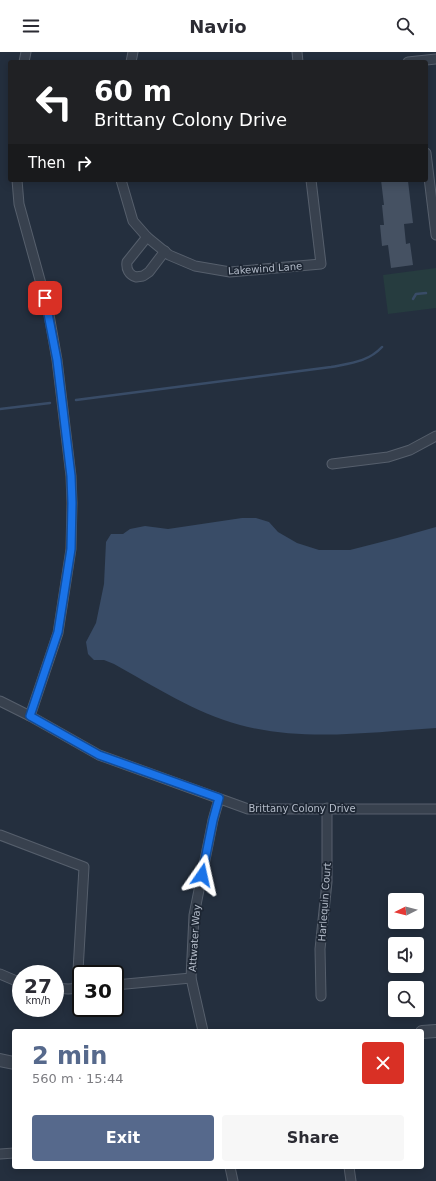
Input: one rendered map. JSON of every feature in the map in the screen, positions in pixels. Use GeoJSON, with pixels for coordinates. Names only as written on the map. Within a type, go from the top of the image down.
{"type":"FeatureCollection","features":[{"type":"Feature","properties":{"kind":"street"},"geometry":{"type":"LineString","coordinates":[[413,59],[436,58]]}},
{"type":"Feature","properties":{"kind":"street"},"geometry":{"type":"LineString","coordinates":[[428,169],[436,235]]}},
{"type":"Feature","properties":{"kind":"street"},"geometry":{"type":"LineString","coordinates":[[17,182],[19,204],[48,309],[57,360],[71,476],[72,503],[71,549],[58,632],[30,716]]}},
{"type":"Feature","properties":{"kind":"street","name":"Lakewind Lane"},"geometry":{"type":"LineString","coordinates":[[122,182],[133,221],[147,237],[165,252],[195,266],[230,272],[321,264],[311,182]]}},
{"type":"Feature","properties":{"kind":"street"},"geometry":{"type":"LineString","coordinates":[[147,237],[127,262],[127,267],[130,274],[136,277],[146,274],[165,252]]}},
{"type":"Feature","properties":{"kind":"street"},"geometry":{"type":"LineString","coordinates":[[332,464],[388,457],[410,450],[436,436]]}},
{"type":"Feature","properties":{"kind":"street","name":"Brittany Colony Drive"},"geometry":{"type":"LineString","coordinates":[[0,701],[99,755],[248,809],[436,809]]}},
{"type":"Feature","properties":{"kind":"street","name":"Attwater Way"},"geometry":{"type":"LineString","coordinates":[[203,1029],[191,978],[194,915],[213,820],[219,798]]}},
{"type":"Feature","properties":{"kind":"street","name":"Harlequin Court"},"geometry":{"type":"LineString","coordinates":[[321,996],[320,949],[327,882],[327,808]]}},
{"type":"Feature","properties":{"kind":"street"},"geometry":{"type":"LineString","coordinates":[[0,835],[84,867],[80,965]]}},
{"type":"Feature","properties":{"kind":"street"},"geometry":{"type":"LineString","coordinates":[[0,974],[12,979]]}},
{"type":"Feature","properties":{"kind":"street"},"geometry":{"type":"LineString","coordinates":[[124,984],[191,978]]}},
{"type":"Feature","properties":{"kind":"street"},"geometry":{"type":"LineString","coordinates":[[424,1032],[436,1031]]}},
{"type":"Feature","properties":{"kind":"street"},"geometry":{"type":"LineString","coordinates":[[0,1060],[12,1063]]}},
{"type":"Feature","properties":{"kind":"street"},"geometry":{"type":"LineString","coordinates":[[0,1154],[12,1153]]}},
{"type":"Feature","properties":{"kind":"street"},"geometry":{"type":"LineString","coordinates":[[230,1169],[233,1181]]}},
{"type":"Feature","properties":{"kind":"street"},"geometry":{"type":"LineString","coordinates":[[349,1169],[352,1181]]}},
{"type":"Feature","properties":{"kind":"green space"},"geometry":{"type":"Polygon","coordinates":[[[436,268],[436,308],[388,314],[383,275],[436,268]]]}},
{"type":"Feature","properties":{"kind":"water"},"geometry":{"type":"Polygon","coordinates":[[[242,518],[256,518],[269,522],[278,532],[297,543],[319,550],[350,550],[436,527],[436,728],[362,733],[313,734],[288,733],[240,725],[207,714],[114,664],[104,660],[94,660],[88,654],[86,642],[96,623],[104,584],[106,542],[111,534],[123,534],[130,529],[145,526],[168,529],[242,518]]]}},
{"type":"Feature","properties":{"kind":"building"},"geometry":{"type":"Polygon","coordinates":[[[381,182],[408,182],[413,223],[404,224],[406,244],[410,243],[413,265],[391,268],[388,245],[382,246],[380,225],[384,225],[382,205],[384,205],[381,182]]]}},
{"type":"Feature","properties":{"kind":"waterway"},"geometry":{"type":"LineString","coordinates":[[413,299],[416,294],[426,293]]}},
{"type":"Feature","properties":{"kind":"waterway"},"geometry":{"type":"LineString","coordinates":[[76,400],[331,367],[365,359],[377,352],[382,347]]}},
{"type":"Feature","properties":{"kind":"waterway"},"geometry":{"type":"LineString","coordinates":[[0,409],[50,403]]}},
{"type":"Feature","properties":{"kind":"route"},"geometry":{"type":"LineString","coordinates":[[45,298],[57,360],[71,476],[71,549],[58,632],[30,716],[99,755],[219,798],[202,875]]}}]}
